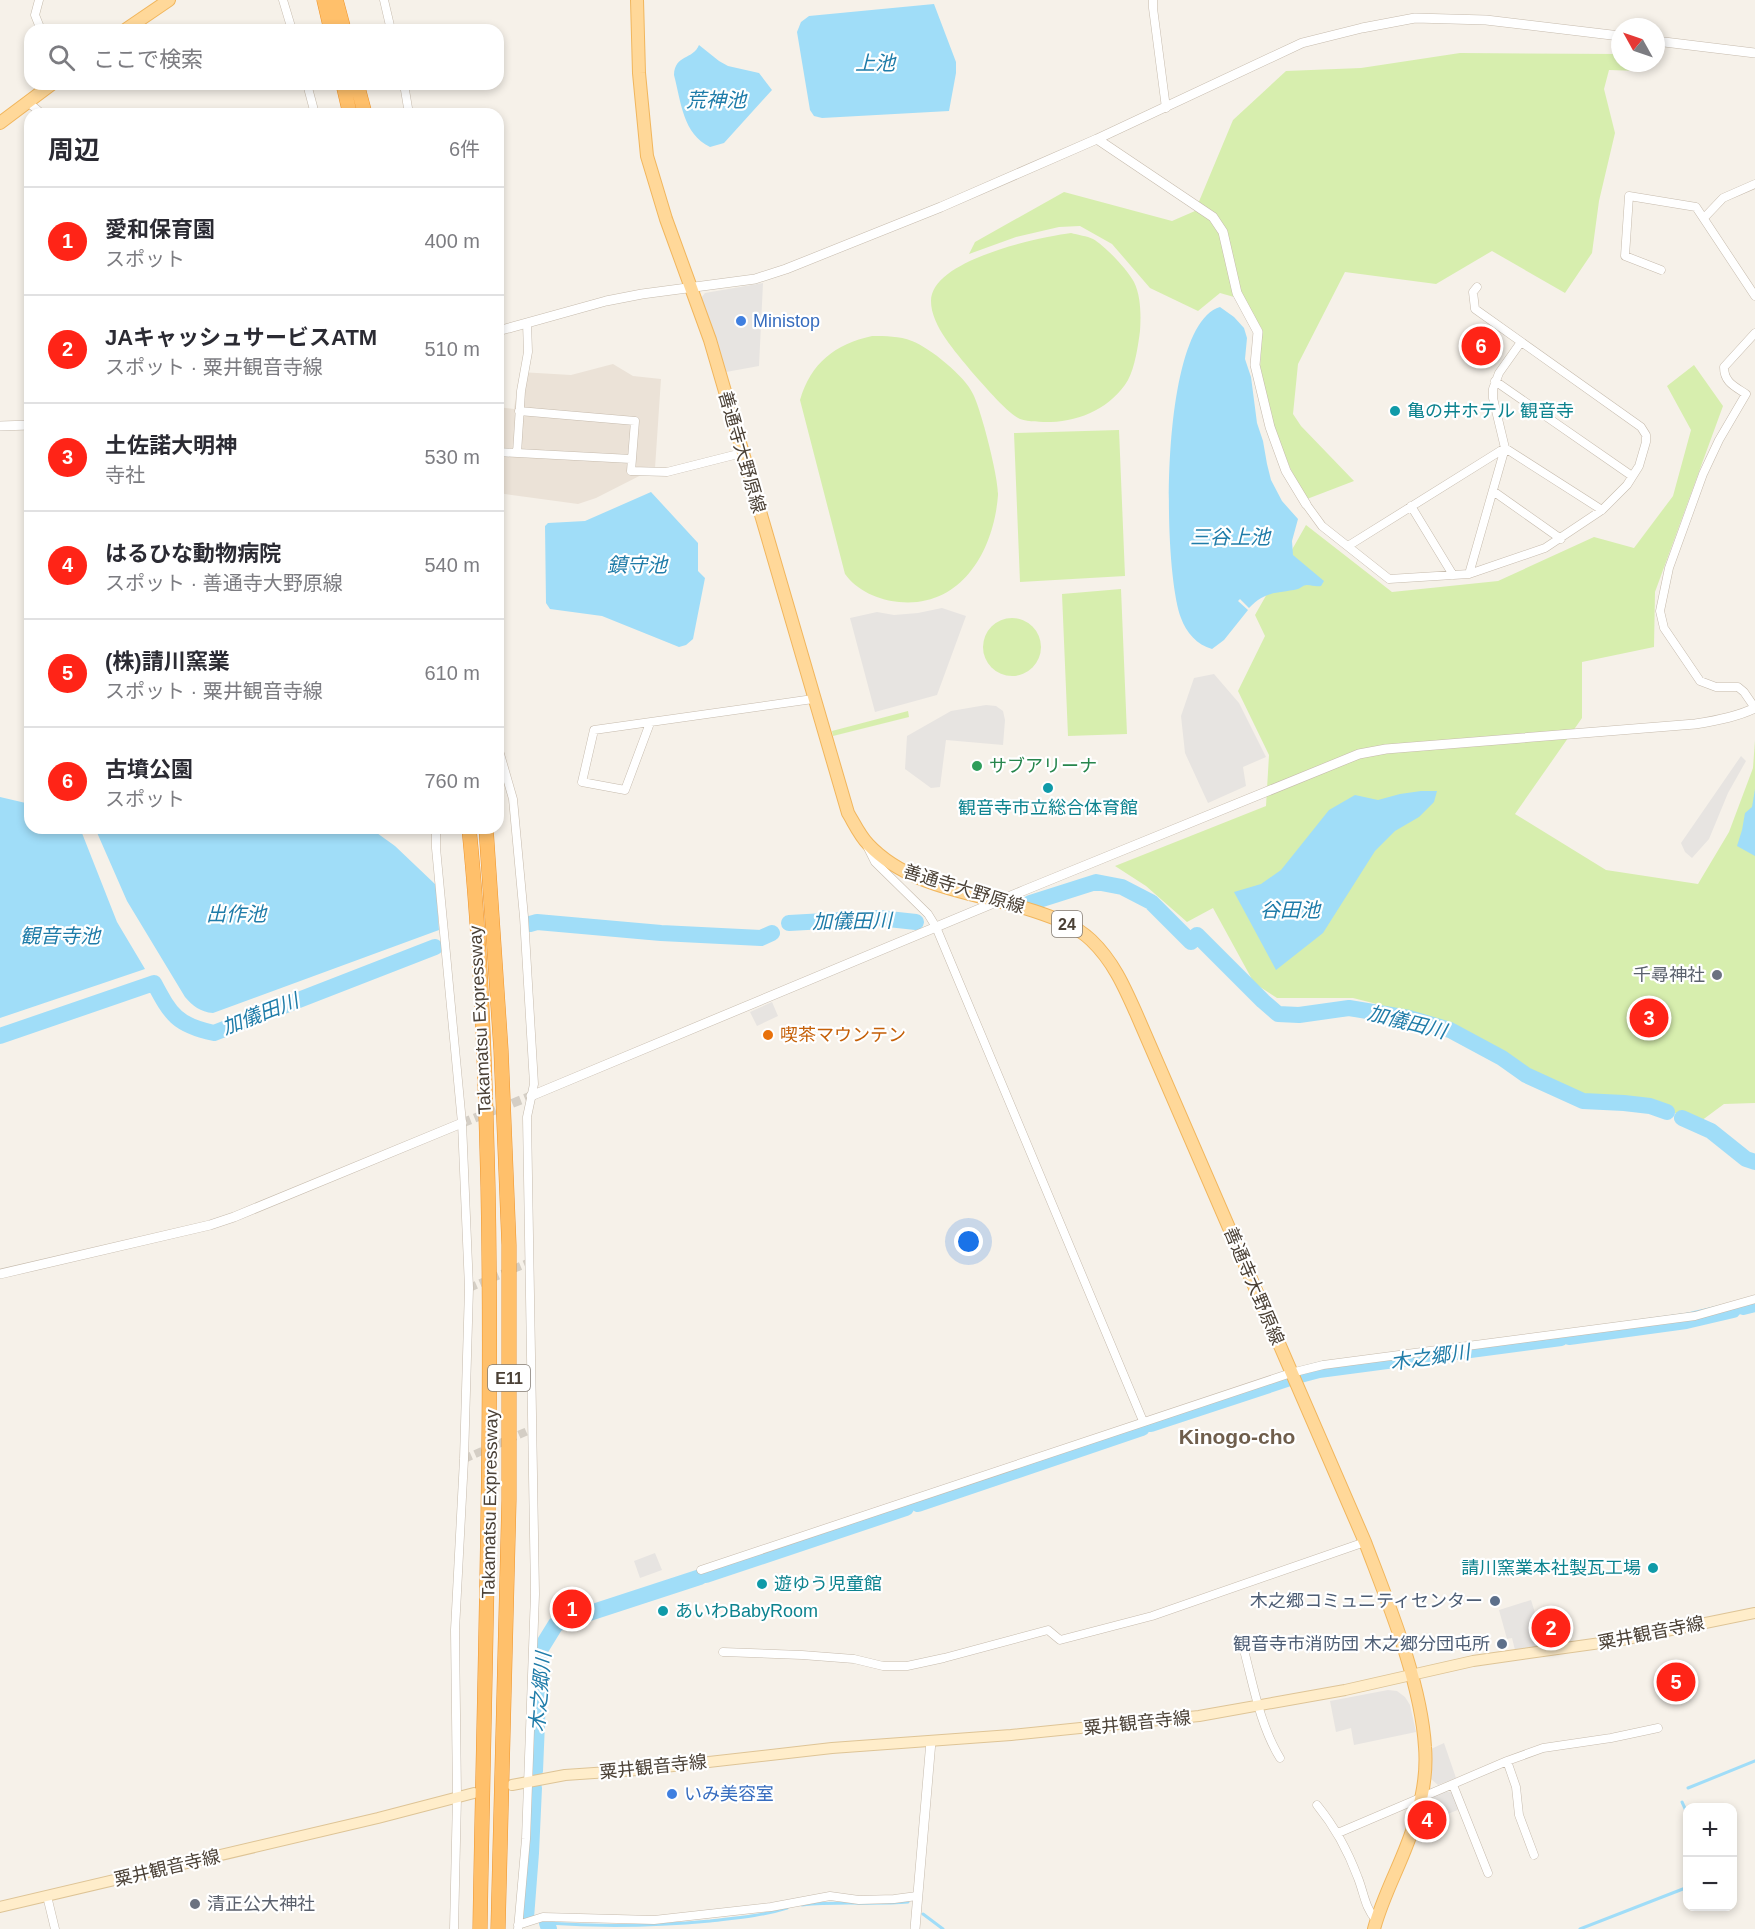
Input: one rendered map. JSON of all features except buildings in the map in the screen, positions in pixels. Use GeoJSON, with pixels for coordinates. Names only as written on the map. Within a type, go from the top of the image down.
{"type":"FeatureCollection","features":[{"type":"Feature","properties":{"kind":"highway"},"geometry":{"type":"LineString","coordinates":[[324,0],[330,24]]}},
{"type":"Feature","properties":{"kind":"highway"},"geometry":{"type":"LineString","coordinates":[[336,0],[342,24]]}},
{"type":"Feature","properties":{"kind":"highway"},"geometry":{"type":"LineString","coordinates":[[344,90],[349,108]]}},
{"type":"Feature","properties":{"kind":"highway"},"geometry":{"type":"LineString","coordinates":[[359,90],[363,108]]}},
{"type":"Feature","properties":{"kind":"highway","name":"Takamatsu Expressway"},"geometry":{"type":"LineString","coordinates":[[469,834],[485,1048],[489,1245],[490,1498],[480,1929]]}},
{"type":"Feature","properties":{"kind":"highway","name":"Takamatsu Expressway"},"geometry":{"type":"LineString","coordinates":[[486,834],[501,1050],[509,1245],[509,1500],[498,1929]]}},
{"type":"Feature","properties":{"kind":"main road"},"geometry":{"type":"LineString","coordinates":[[134,24],[170,0]]}},
{"type":"Feature","properties":{"kind":"main road","name":"善通寺大野原線"},"geometry":{"type":"LineString","coordinates":[[637,0],[639,73],[647,156],[666,219],[710,340],[848,813],[866,842],[886,861],[909,874],[1071,925],[1106,955],[1120,976],[1365,1542],[1411,1674],[1426,1747],[1425,1779],[1421,1799],[1408,1843],[1375,1925]]}},
{"type":"Feature","properties":{"kind":"main road"},"geometry":{"type":"LineString","coordinates":[[0,123],[44,90]]}},
{"type":"Feature","properties":{"kind":"main road","name":"粟井観音寺線"},"geometry":{"type":"LineString","coordinates":[[512,1785],[565,1775],[638,1770],[832,1748],[1110,1726],[1200,1716],[1345,1690],[1473,1661],[1622,1640],[1755,1613]]}},
{"type":"Feature","properties":{"kind":"main road","name":"粟井観音寺線"},"geometry":{"type":"LineString","coordinates":[[0,1907],[378,1818],[474,1793]]}},
{"type":"Feature","properties":{"kind":"street"},"geometry":{"type":"LineString","coordinates":[[39,0],[35,15],[39,24]]}},
{"type":"Feature","properties":{"kind":"street"},"geometry":{"type":"LineString","coordinates":[[283,0],[290,24]]}},
{"type":"Feature","properties":{"kind":"street"},"geometry":{"type":"LineString","coordinates":[[384,0],[390,24]]}},
{"type":"Feature","properties":{"kind":"street"},"geometry":{"type":"LineString","coordinates":[[1154,0],[1153,8],[1166,108]]}},
{"type":"Feature","properties":{"kind":"street"},"geometry":{"type":"LineString","coordinates":[[504,329],[606,301],[691,286],[755,279],[786,269],[941,207],[1097,139],[1302,43],[1415,18],[1486,20],[1611,35]]}},
{"type":"Feature","properties":{"kind":"street"},"geometry":{"type":"LineString","coordinates":[[1665,42],[1755,53]]}},
{"type":"Feature","properties":{"kind":"street"},"geometry":{"type":"LineString","coordinates":[[308,90],[313,108]]}},
{"type":"Feature","properties":{"kind":"street"},"geometry":{"type":"LineString","coordinates":[[405,90],[408,108]]}},
{"type":"Feature","properties":{"kind":"street"},"geometry":{"type":"LineString","coordinates":[[28,102],[35,108]]}},
{"type":"Feature","properties":{"kind":"street"},"geometry":{"type":"LineString","coordinates":[[1097,139],[1219,224],[1223,232],[1237,293],[1258,332],[1255,365],[1270,427],[1286,471],[1322,526],[1389,579],[1469,574],[1545,548],[1602,510],[1619,495],[1639,466],[1646,442],[1646,435],[1641,427],[1475,309],[1473,292],[1477,287]]}},
{"type":"Feature","properties":{"kind":"street"},"geometry":{"type":"LineString","coordinates":[[1704,218],[1723,198],[1755,184]]}},
{"type":"Feature","properties":{"kind":"street"},"geometry":{"type":"LineString","coordinates":[[1661,270],[1625,256],[1629,196],[1696,207],[1755,296]]}},
{"type":"Feature","properties":{"kind":"street"},"geometry":{"type":"LineString","coordinates":[[517,453],[520,391],[528,352],[527,323]]}},
{"type":"Feature","properties":{"kind":"street"},"geometry":{"type":"LineString","coordinates":[[531,1096],[1359,754],[1386,749],[1695,724],[1718,720],[1755,708],[1738,687],[1716,687],[1700,681],[1664,628],[1660,611],[1669,568],[1703,474],[1719,440],[1746,394],[1728,382],[1724,375],[1724,367],[1755,333]]}},
{"type":"Feature","properties":{"kind":"street"},"geometry":{"type":"LineString","coordinates":[[1469,574],[1506,448],[1493,398],[1495,381],[1521,342]]}},
{"type":"Feature","properties":{"kind":"street"},"geometry":{"type":"LineString","coordinates":[[1495,381],[1632,476]]}},
{"type":"Feature","properties":{"kind":"street"},"geometry":{"type":"LineString","coordinates":[[519,411],[635,421],[631,471],[666,472],[742,453]]}},
{"type":"Feature","properties":{"kind":"street"},"geometry":{"type":"LineString","coordinates":[[0,426],[24,425]]}},
{"type":"Feature","properties":{"kind":"street"},"geometry":{"type":"LineString","coordinates":[[1348,546],[1506,448]]}},
{"type":"Feature","properties":{"kind":"street"},"geometry":{"type":"LineString","coordinates":[[1506,448],[1602,510]]}},
{"type":"Feature","properties":{"kind":"street"},"geometry":{"type":"LineString","coordinates":[[504,452],[631,459]]}},
{"type":"Feature","properties":{"kind":"street"},"geometry":{"type":"LineString","coordinates":[[1493,491],[1561,539]]}},
{"type":"Feature","properties":{"kind":"street"},"geometry":{"type":"LineString","coordinates":[[1412,506],[1453,575]]}},
{"type":"Feature","properties":{"kind":"street"},"geometry":{"type":"LineString","coordinates":[[650,723],[625,790],[582,782],[594,730],[813,699]]}},
{"type":"Feature","properties":{"kind":"street"},"geometry":{"type":"LineString","coordinates":[[504,768],[513,799],[534,1084],[527,1117],[535,1594],[529,1781],[518,1927],[543,1917],[654,1920],[771,1907],[830,1896],[859,1900],[918,1896]]}},
{"type":"Feature","properties":{"kind":"street"},"geometry":{"type":"LineString","coordinates":[[436,834],[462,1123],[469,1288],[464,1458],[455,1630],[457,1797],[454,1929]]}},
{"type":"Feature","properties":{"kind":"street"},"geometry":{"type":"LineString","coordinates":[[866,842],[875,862],[928,914],[936,927],[1143,1421]]}},
{"type":"Feature","properties":{"kind":"street"},"geometry":{"type":"LineString","coordinates":[[0,1274],[226,1220],[462,1123]]}},
{"type":"Feature","properties":{"kind":"street"},"geometry":{"type":"LineString","coordinates":[[701,1570],[1291,1373],[1323,1365],[1695,1316],[1755,1299]]}},
{"type":"Feature","properties":{"kind":"street"},"geometry":{"type":"LineString","coordinates":[[723,1653],[802,1655],[854,1659],[883,1666],[907,1666],[1048,1630],[1060,1640],[1152,1616],[1365,1542]]}},
{"type":"Feature","properties":{"kind":"street"},"geometry":{"type":"LineString","coordinates":[[1245,1654],[1258,1706],[1274,1749],[1280,1758]]}},
{"type":"Feature","properties":{"kind":"street"},"geometry":{"type":"LineString","coordinates":[[1338,1833],[1543,1748],[1658,1728]]}},
{"type":"Feature","properties":{"kind":"street"},"geometry":{"type":"LineString","coordinates":[[915,1929],[931,1741]]}},
{"type":"Feature","properties":{"kind":"street"},"geometry":{"type":"LineString","coordinates":[[1507,1761],[1516,1787],[1519,1815],[1534,1855]]}},
{"type":"Feature","properties":{"kind":"street"},"geometry":{"type":"LineString","coordinates":[[1453,1785],[1488,1873]]}},
{"type":"Feature","properties":{"kind":"street"},"geometry":{"type":"LineString","coordinates":[[1317,1805],[1338,1833],[1375,1925]]}},
{"type":"Feature","properties":{"kind":"street"},"geometry":{"type":"LineString","coordinates":[[47,1896],[55,1929]]}},
{"type":"Feature","properties":{"kind":"shaded area"},"geometry":{"type":"Polygon","coordinates":[[[763,283],[759,366],[726,372],[701,298],[705,293],[763,283]]]}},
{"type":"Feature","properties":{"kind":"shaded area"},"geometry":{"type":"Polygon","coordinates":[[[613,364],[633,376],[661,379],[655,468],[596,498],[578,504],[504,494],[504,408],[514,409],[520,372],[571,375],[613,364]]]}},
{"type":"Feature","properties":{"kind":"shaded area"},"geometry":{"type":"Polygon","coordinates":[[[942,608],[966,616],[937,695],[875,712],[850,618],[877,612],[894,615],[942,608]]]}},
{"type":"Feature","properties":{"kind":"shaded area"},"geometry":{"type":"Polygon","coordinates":[[[1214,674],[1239,703],[1266,757],[1243,767],[1246,786],[1208,803],[1185,753],[1181,716],[1194,678],[1214,674]]]}},
{"type":"Feature","properties":{"kind":"shaded area"},"geometry":{"type":"Polygon","coordinates":[[[986,705],[996,706],[1003,711],[1005,720],[1003,745],[946,740],[940,787],[931,788],[905,769],[907,736],[951,711],[986,705]]]}},
{"type":"Feature","properties":{"kind":"shaded area"},"geometry":{"type":"Polygon","coordinates":[[[1741,756],[1746,761],[1728,793],[1709,839],[1692,858],[1685,852],[1681,843],[1741,756]]]}},
{"type":"Feature","properties":{"kind":"shaded area"},"geometry":{"type":"Polygon","coordinates":[[[772,1002],[778,1016],[757,1026],[750,1012],[772,1002]]]}},
{"type":"Feature","properties":{"kind":"shaded area"},"geometry":{"type":"Polygon","coordinates":[[[655,1553],[662,1570],[640,1578],[634,1561],[655,1553]]]}},
{"type":"Feature","properties":{"kind":"shaded area"},"geometry":{"type":"Polygon","coordinates":[[[1531,1600],[1542,1646],[1515,1650],[1512,1638],[1507,1639],[1499,1610],[1531,1600]]]}},
{"type":"Feature","properties":{"kind":"shaded area"},"geometry":{"type":"Polygon","coordinates":[[[1555,1623],[1559,1644],[1545,1646],[1542,1625],[1555,1623]]]}},
{"type":"Feature","properties":{"kind":"shaded area"},"geometry":{"type":"Polygon","coordinates":[[[1388,1690],[1397,1691],[1405,1697],[1410,1705],[1416,1732],[1354,1745],[1351,1728],[1336,1732],[1330,1701],[1388,1690]]]}},
{"type":"Feature","properties":{"kind":"shaded area"},"geometry":{"type":"Polygon","coordinates":[[[1444,1743],[1456,1778],[1438,1785],[1431,1779],[1431,1749],[1444,1743]]]}},
{"type":"Feature","properties":{"kind":"shaded area"},"geometry":{"type":"Polygon","coordinates":[[[1446,1791],[1453,1793],[1460,1809],[1440,1817],[1432,1797],[1446,1791]]]}},
{"type":"Feature","properties":{"kind":"green space"},"geometry":{"type":"Polygon","coordinates":[[[1460,53],[1611,54],[1611,70],[1609,70],[1604,89],[1615,133],[1599,201],[1592,253],[1565,293],[1492,251],[1436,284],[1345,272],[1298,364],[1293,414],[1301,426],[1354,481],[1307,499],[1291,470],[1275,431],[1260,369],[1262,329],[1241,299],[1220,293],[1198,311],[1150,288],[1112,244],[1080,226],[1059,227],[1016,237],[969,254],[975,242],[1064,192],[1172,221],[1195,211],[1233,120],[1286,71],[1361,68],[1460,53]]]}},
{"type":"Feature","properties":{"kind":"green space"},"geometry":{"type":"Polygon","coordinates":[[[1071,233],[1098,242],[1134,282],[1139,300],[1140,319],[1134,363],[1128,380],[1121,390],[1095,411],[1062,421],[1043,422],[1020,419],[1002,404],[952,347],[935,320],[931,301],[936,286],[948,274],[967,263],[1013,245],[1071,233]]]}},
{"type":"Feature","properties":{"kind":"green space"},"geometry":{"type":"Polygon","coordinates":[[[1481,332],[1490,336],[1494,345],[1490,354],[1481,358],[1472,354],[1468,345],[1472,336],[1481,332]]]}},
{"type":"Feature","properties":{"kind":"green space"},"geometry":{"type":"Polygon","coordinates":[[[872,336],[907,339],[928,350],[963,379],[976,402],[996,475],[998,495],[995,516],[982,555],[957,585],[940,596],[921,601],[899,602],[876,597],[862,590],[845,574],[800,400],[811,376],[826,357],[847,344],[872,336]]]}},
{"type":"Feature","properties":{"kind":"green space"},"geometry":{"type":"Polygon","coordinates":[[[1694,365],[1723,406],[1655,592],[1654,647],[1582,662],[1582,718],[1515,814],[1606,870],[1698,884],[1729,832],[1753,768],[1755,740],[1755,1103],[1724,1104],[1701,1121],[1631,1100],[1590,1096],[1546,1080],[1448,1022],[1353,998],[1277,998],[1254,983],[1213,908],[1187,922],[1146,886],[1115,866],[1266,806],[1269,755],[1238,691],[1265,636],[1255,615],[1306,525],[1392,592],[1498,581],[1594,537],[1634,548],[1673,496],[1691,430],[1667,386],[1694,365]]]}},
{"type":"Feature","properties":{"kind":"green space"},"geometry":{"type":"Polygon","coordinates":[[[1119,430],[1125,576],[1020,582],[1014,433],[1119,430]]]}},
{"type":"Feature","properties":{"kind":"green space"},"geometry":{"type":"Polygon","coordinates":[[[1121,589],[1127,734],[1068,736],[1062,594],[1121,589]]]}},
{"type":"Feature","properties":{"kind":"green space"},"geometry":{"type":"Polygon","coordinates":[[[1012,618],[1023,620],[1036,631],[1041,647],[1039,658],[1028,671],[1012,676],[1001,674],[988,663],[983,647],[985,636],[996,623],[1012,618]]]}},
{"type":"Feature","properties":{"kind":"green space"},"geometry":{"type":"Polygon","coordinates":[[[908,711],[909,717],[833,736],[832,731],[908,711]]]}},
{"type":"Feature","properties":{"kind":"water","name":"上池"},"geometry":{"type":"Polygon","coordinates":[[[934,4],[956,62],[949,111],[822,118],[814,116],[810,110],[797,32],[801,22],[809,16],[934,4]]]}},
{"type":"Feature","properties":{"kind":"water","name":"荒神池"},"geometry":{"type":"Polygon","coordinates":[[[699,45],[728,66],[759,73],[772,90],[724,143],[710,147],[694,134],[684,116],[674,75],[677,64],[693,53],[699,45]]]}},
{"type":"Feature","properties":{"kind":"water","name":"三谷上池"},"geometry":{"type":"Polygon","coordinates":[[[1220,307],[1244,328],[1247,338],[1245,359],[1251,377],[1257,423],[1271,480],[1282,501],[1298,519],[1292,541],[1293,555],[1324,581],[1321,586],[1306,585],[1298,589],[1266,595],[1249,608],[1240,599],[1238,601],[1248,610],[1224,640],[1212,649],[1193,637],[1186,628],[1181,618],[1175,591],[1170,550],[1170,450],[1176,400],[1186,356],[1200,323],[1220,307]]]}},
{"type":"Feature","properties":{"kind":"water","name":"鎮守池"},"geometry":{"type":"Polygon","coordinates":[[[651,492],[698,543],[698,571],[705,578],[693,639],[679,647],[602,616],[550,609],[546,603],[545,526],[548,523],[585,521],[651,492]]]}},
{"type":"Feature","properties":{"kind":"water"},"geometry":{"type":"Polygon","coordinates":[[[1755,789],[1755,856],[1737,846],[1745,813],[1752,807],[1755,789]]]}},
{"type":"Feature","properties":{"kind":"water","name":"谷田池"},"geometry":{"type":"Polygon","coordinates":[[[1421,791],[1437,791],[1434,802],[1419,817],[1395,831],[1375,851],[1323,933],[1276,970],[1234,892],[1261,884],[1281,870],[1329,810],[1355,795],[1378,800],[1421,791]]]}},
{"type":"Feature","properties":{"kind":"water","name":"観音寺池"},"geometry":{"type":"Polygon","coordinates":[[[0,797],[24,803],[24,834],[82,834],[117,922],[145,969],[0,1018],[0,797]]]}},
{"type":"Feature","properties":{"kind":"water","name":"出作池"},"geometry":{"type":"Polygon","coordinates":[[[98,834],[378,834],[395,846],[436,885],[439,930],[213,1013],[194,1006],[185,997],[127,901],[98,834]]]}},
{"type":"Feature","properties":{"kind":"waterway","name":"加儀田川"},"geometry":{"type":"LineString","coordinates":[[1030,903],[1096,882],[1122,887],[1151,902],[1191,942]]}},
{"type":"Feature","properties":{"kind":"waterway","name":"加儀田川"},"geometry":{"type":"LineString","coordinates":[[789,923],[879,918],[916,922]]}},
{"type":"Feature","properties":{"kind":"waterway","name":"加儀田川"},"geometry":{"type":"LineString","coordinates":[[530,924],[537,922],[661,933],[761,938],[772,933]]}},
{"type":"Feature","properties":{"kind":"waterway","name":"加儀田川"},"geometry":{"type":"LineString","coordinates":[[1197,935],[1278,1014],[1299,1015],[1349,1008],[1409,1018],[1450,1030],[1502,1058],[1526,1075],[1583,1101],[1650,1106],[1667,1112]]}},
{"type":"Feature","properties":{"kind":"waterway","name":"加儀田川"},"geometry":{"type":"LineString","coordinates":[[0,1036],[154,983],[176,1017],[191,1026],[214,1033],[435,947]]}},
{"type":"Feature","properties":{"kind":"waterway","name":"加儀田川"},"geometry":{"type":"LineString","coordinates":[[1682,1118],[1711,1131],[1746,1159],[1755,1162]]}},
{"type":"Feature","properties":{"kind":"waterway","name":"木之郷川"},"geometry":{"type":"LineString","coordinates":[[1743,1307],[1755,1304]]}},
{"type":"Feature","properties":{"kind":"waterway","name":"木之郷川"},"geometry":{"type":"LineString","coordinates":[[1569,1337],[1686,1321],[1733,1310]]}},
{"type":"Feature","properties":{"kind":"waterway","name":"木之郷川"},"geometry":{"type":"LineString","coordinates":[[1300,1375],[1319,1370],[1561,1338]]}},
{"type":"Feature","properties":{"kind":"waterway","name":"木之郷川"},"geometry":{"type":"LineString","coordinates":[[1151,1424],[1287,1379]]}},
{"type":"Feature","properties":{"kind":"waterway","name":"木之郷川"},"geometry":{"type":"LineString","coordinates":[[918,1504],[1142,1428]]}},
{"type":"Feature","properties":{"kind":"waterway","name":"木之郷川"},"geometry":{"type":"LineString","coordinates":[[706,1575],[906,1508]]}},
{"type":"Feature","properties":{"kind":"waterway","name":"木之郷川"},"geometry":{"type":"LineString","coordinates":[[535,1771],[540,1650],[556,1624],[700,1577]]}},
{"type":"Feature","properties":{"kind":"waterway"},"geometry":{"type":"LineString","coordinates":[[1688,1788],[1755,1761]]}},
{"type":"Feature","properties":{"kind":"waterway","name":"木之郷川"},"geometry":{"type":"LineString","coordinates":[[526,1918],[534,1788]]}},
{"type":"Feature","properties":{"kind":"waterway"},"geometry":{"type":"LineString","coordinates":[[1580,1929],[1683,1889]]}},
{"type":"Feature","properties":{"kind":"waterway"},"geometry":{"type":"LineString","coordinates":[[802,1905],[908,1902]]}},
{"type":"Feature","properties":{"kind":"waterway"},"geometry":{"type":"LineString","coordinates":[[547,1923],[669,1924],[749,1916],[787,1908]]}},
{"type":"Feature","properties":{"kind":"waterway"},"geometry":{"type":"LineString","coordinates":[[923,1914],[943,1929]]}},
{"type":"Feature","properties":{"kind":"waterway","name":"木之郷川"},"geometry":{"type":"LineString","coordinates":[[547,1923],[549,1929]]}},
{"type":"Feature","properties":{"kind":"tunnel"},"geometry":{"type":"LineString","coordinates":[[462,1123],[531,1096]]}},
{"type":"Feature","properties":{"kind":"tunnel"},"geometry":{"type":"LineString","coordinates":[[469,1288],[530,1262]]}},
{"type":"Feature","properties":{"kind":"tunnel"},"geometry":{"type":"LineString","coordinates":[[464,1459],[532,1429]]}},
{"type":"Feature","properties":{"kind":"place","name":"Ministop"},"geometry":{"type":"Point","coordinates":[741,321]}},
{"type":"Feature","properties":{"kind":"place","name":"古墳公園"},"geometry":{"type":"Point","coordinates":[1481,346]}},
{"type":"Feature","properties":{"kind":"place","name":"亀の井ホテル 観音寺"},"geometry":{"type":"Point","coordinates":[1395,411]}},
{"type":"Feature","properties":{"kind":"place","name":"サブアリーナ"},"geometry":{"type":"Point","coordinates":[977,766]}},
{"type":"Feature","properties":{"kind":"place","name":"観音寺市立総合体育館"},"geometry":{"type":"Point","coordinates":[1048,788]}},
{"type":"Feature","properties":{"kind":"place","name":"千尋神社"},"geometry":{"type":"Point","coordinates":[1717,975]}},
{"type":"Feature","properties":{"kind":"place","name":"土佐諾大明神"},"geometry":{"type":"Point","coordinates":[1649,1018]}},
{"type":"Feature","properties":{"kind":"place","name":"喫茶マウンテン"},"geometry":{"type":"Point","coordinates":[768,1035]}},
{"type":"Feature","properties":{"kind":"place","name":"請川窯業本社製瓦工場"},"geometry":{"type":"Point","coordinates":[1653,1568]}},
{"type":"Feature","properties":{"kind":"place","name":"遊ゆう児童館"},"geometry":{"type":"Point","coordinates":[762,1584]}},
{"type":"Feature","properties":{"kind":"place","name":"木之郷コミュニティセンター"},"geometry":{"type":"Point","coordinates":[1495,1601]}},
{"type":"Feature","properties":{"kind":"place","name":"愛和保育園"},"geometry":{"type":"Point","coordinates":[572,1609]}},
{"type":"Feature","properties":{"kind":"place","name":"あいわBabyRoom"},"geometry":{"type":"Point","coordinates":[663,1611]}},
{"type":"Feature","properties":{"kind":"place","name":"JAキャッシュサービスATM"},"geometry":{"type":"Point","coordinates":[1551,1628]}},
{"type":"Feature","properties":{"kind":"place","name":"観音寺市消防団 木之郷分団屯所"},"geometry":{"type":"Point","coordinates":[1502,1644]}},
{"type":"Feature","properties":{"kind":"place","name":"(株)請川窯業"},"geometry":{"type":"Point","coordinates":[1676,1682]}},
{"type":"Feature","properties":{"kind":"place","name":"いみ美容室"},"geometry":{"type":"Point","coordinates":[672,1794]}},
{"type":"Feature","properties":{"kind":"place","name":"はるひな動物病院"},"geometry":{"type":"Point","coordinates":[1427,1820]}},
{"type":"Feature","properties":{"kind":"place","name":"清正公大神社"},"geometry":{"type":"Point","coordinates":[195,1904]}},
{"type":"Feature","properties":{"kind":"district","name":"Kinogo-cho"},"geometry":{"type":"Point","coordinates":[1237,1437]}}]}
